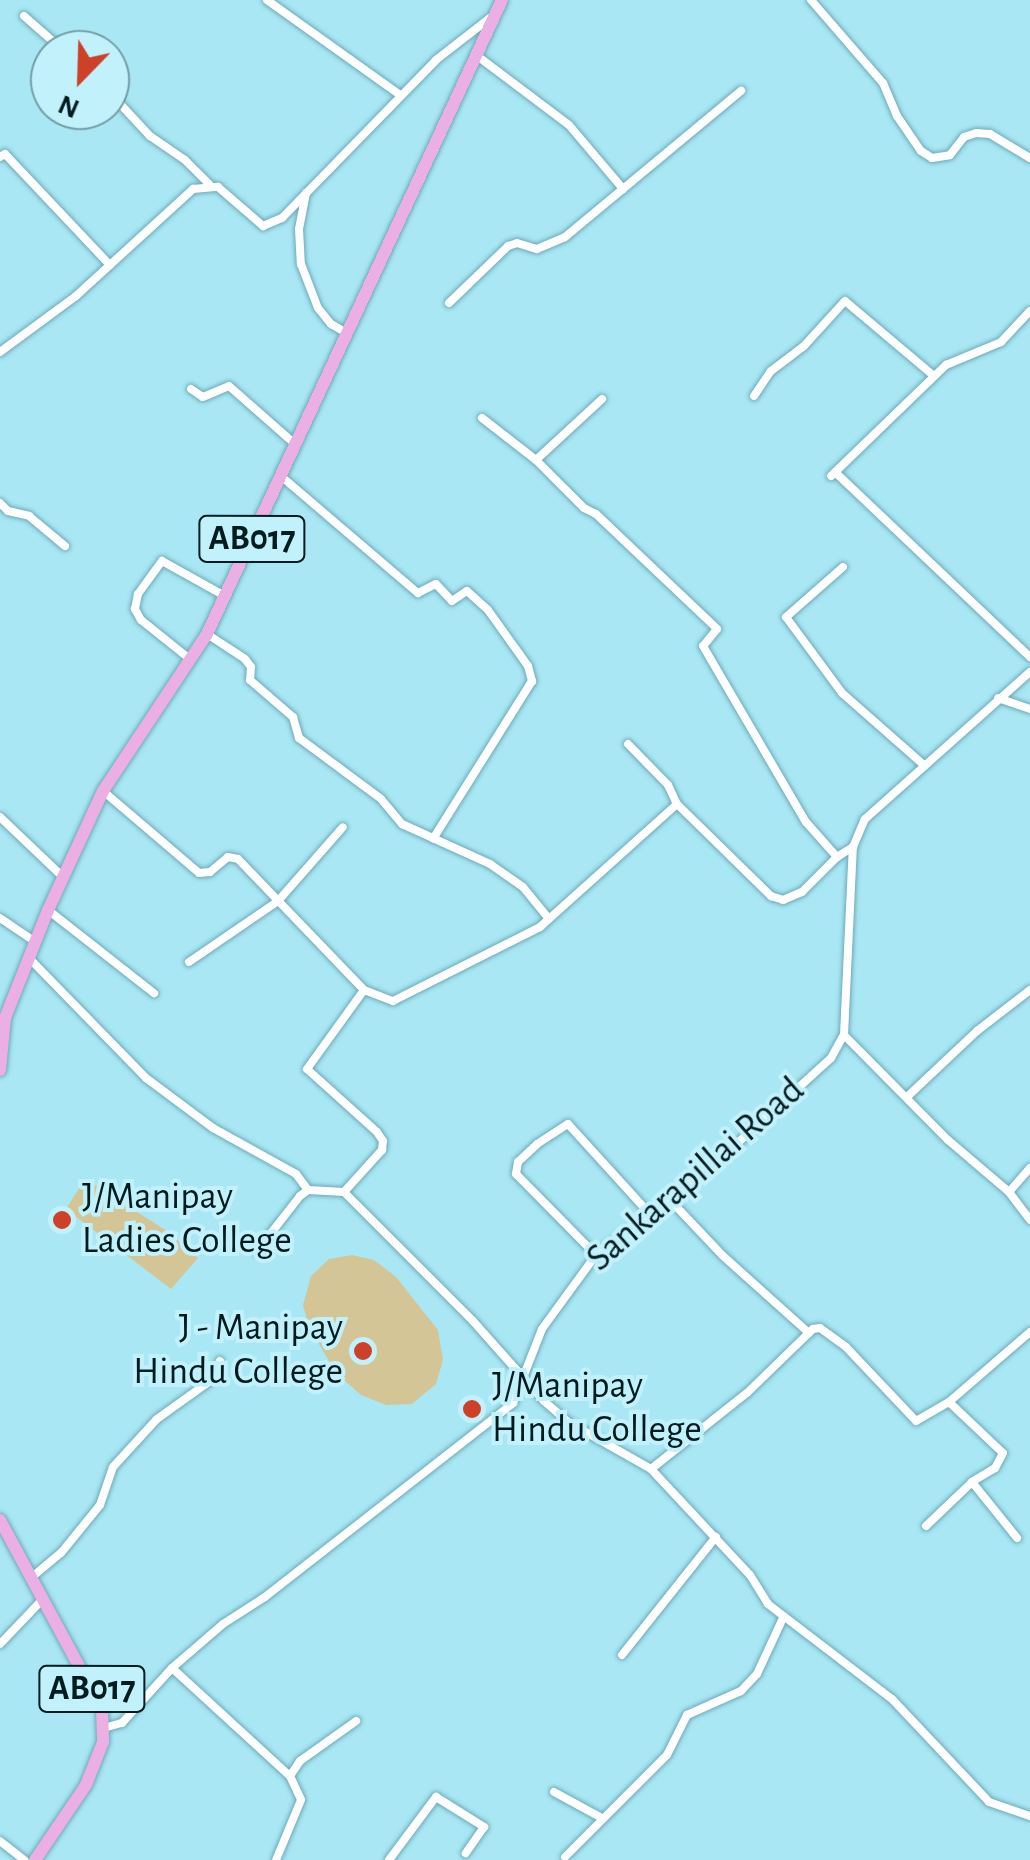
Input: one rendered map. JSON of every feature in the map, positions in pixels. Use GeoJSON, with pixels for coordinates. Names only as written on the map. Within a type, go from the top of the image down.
{"type":"FeatureCollection","features":[{"type":"Feature","properties":{"kind":"main road","name":"AB017"},"geometry":{"type":"LineString","coordinates":[[0,1070],[5,1018],[34,941],[103,791],[207,634],[502,0]]}},
{"type":"Feature","properties":{"kind":"main road","name":"AB017"},"geometry":{"type":"LineString","coordinates":[[0,1520],[102,1709],[104,1728],[86,1785],[35,1860]]}},
{"type":"Feature","properties":{"kind":"street"},"geometry":{"type":"LineString","coordinates":[[267,0],[400,94]]}},
{"type":"Feature","properties":{"kind":"street"},"geometry":{"type":"LineString","coordinates":[[811,0],[875,72],[921,151],[932,158],[950,155],[964,137],[976,133],[990,134],[1030,158]]}},
{"type":"Feature","properties":{"kind":"street"},"geometry":{"type":"LineString","coordinates":[[24,16],[40,30]]}},
{"type":"Feature","properties":{"kind":"street"},"geometry":{"type":"LineString","coordinates":[[130,114],[150,136],[185,160],[263,226],[282,218],[400,94],[494,16]]}},
{"type":"Feature","properties":{"kind":"street"},"geometry":{"type":"LineString","coordinates":[[476,54],[569,124],[623,189]]}},
{"type":"Feature","properties":{"kind":"street"},"geometry":{"type":"LineString","coordinates":[[449,304],[508,246],[516,243],[537,249],[565,237],[741,90]]}},
{"type":"Feature","properties":{"kind":"street"},"geometry":{"type":"LineString","coordinates":[[0,157],[5,154],[110,265]]}},
{"type":"Feature","properties":{"kind":"street"},"geometry":{"type":"LineString","coordinates":[[0,352],[110,265],[193,189],[209,184]]}},
{"type":"Feature","properties":{"kind":"street"},"geometry":{"type":"LineString","coordinates":[[307,189],[299,229],[301,264],[318,308],[348,334]]}},
{"type":"Feature","properties":{"kind":"street"},"geometry":{"type":"LineString","coordinates":[[754,396],[772,370],[804,346],[845,301],[934,376]]}},
{"type":"Feature","properties":{"kind":"street"},"geometry":{"type":"LineString","coordinates":[[1030,310],[1001,342],[946,365],[833,474],[1030,657]]}},
{"type":"Feature","properties":{"kind":"street"},"geometry":{"type":"LineString","coordinates":[[190,389],[203,397],[228,386],[296,445]]}},
{"type":"Feature","properties":{"kind":"street"},"geometry":{"type":"LineString","coordinates":[[536,460],[602,399]]}},
{"type":"Feature","properties":{"kind":"street"},"geometry":{"type":"LineString","coordinates":[[482,418],[536,460],[717,629],[702,646],[806,822],[837,857]]}},
{"type":"Feature","properties":{"kind":"street"},"geometry":{"type":"LineString","coordinates":[[282,477],[418,593],[436,584],[452,601],[467,591],[488,610],[528,666],[532,681],[433,839]]}},
{"type":"Feature","properties":{"kind":"street"},"geometry":{"type":"LineString","coordinates":[[0,503],[8,511],[29,516],[65,546]]}},
{"type":"Feature","properties":{"kind":"street"},"geometry":{"type":"LineString","coordinates":[[190,660],[141,620],[135,608],[138,594],[162,561],[225,596]]}},
{"type":"Feature","properties":{"kind":"street"},"geometry":{"type":"LineString","coordinates":[[843,567],[786,617],[842,692],[924,765]]}},
{"type":"Feature","properties":{"kind":"street"},"geometry":{"type":"LineString","coordinates":[[207,634],[245,659],[251,666],[250,680],[294,716],[299,738],[381,799],[402,824],[490,864],[524,887],[549,920]]}},
{"type":"Feature","properties":{"kind":"street"},"geometry":{"type":"LineString","coordinates":[[1030,672],[864,819],[854,847],[844,1036],[948,1140],[1009,1192],[1030,1220]]}},
{"type":"Feature","properties":{"kind":"street"},"geometry":{"type":"LineString","coordinates":[[998,698],[1030,709]]}},
{"type":"Feature","properties":{"kind":"street"},"geometry":{"type":"LineString","coordinates":[[628,744],[668,786],[677,804],[771,896],[784,900],[802,892],[837,857],[854,847]]}},
{"type":"Feature","properties":{"kind":"street"},"geometry":{"type":"LineString","coordinates":[[103,791],[199,873],[210,872],[228,857],[238,859],[364,990],[393,1001],[549,920],[677,804]]}},
{"type":"Feature","properties":{"kind":"street"},"geometry":{"type":"LineString","coordinates":[[0,817],[63,877]]}},
{"type":"Feature","properties":{"kind":"street"},"geometry":{"type":"LineString","coordinates":[[189,962],[278,901],[343,827]]}},
{"type":"Feature","properties":{"kind":"street"},"geometry":{"type":"LineString","coordinates":[[48,910],[154,993]]}},
{"type":"Feature","properties":{"kind":"street"},"geometry":{"type":"LineString","coordinates":[[0,918],[34,941]]}},
{"type":"Feature","properties":{"kind":"street"},"geometry":{"type":"LineString","coordinates":[[28,957],[146,1078],[212,1128],[296,1174],[308,1190],[344,1192],[568,1422],[651,1469],[716,1537],[783,1618],[892,1698],[989,1802],[1030,1816]]}},
{"type":"Feature","properties":{"kind":"street"},"geometry":{"type":"LineString","coordinates":[[344,1192],[382,1150],[383,1141],[308,1069],[364,990]]}},
{"type":"Feature","properties":{"kind":"street"},"geometry":{"type":"LineString","coordinates":[[908,1096],[976,1031],[1030,990]]}},
{"type":"Feature","properties":{"kind":"street","name":"Sankarapillai Road"},"geometry":{"type":"LineString","coordinates":[[104,1728],[122,1722],[172,1668],[223,1624],[462,1446],[513,1403],[526,1380],[542,1329],[596,1255],[671,1201],[831,1058],[844,1036]]}},
{"type":"Feature","properties":{"kind":"street"},"geometry":{"type":"LineString","coordinates":[[596,1255],[516,1174],[518,1162],[536,1144],[568,1124],[650,1214]]}},
{"type":"Feature","properties":{"kind":"street"},"geometry":{"type":"LineString","coordinates":[[1009,1192],[1030,1168]]}},
{"type":"Feature","properties":{"kind":"street"},"geometry":{"type":"LineString","coordinates":[[257,1251],[308,1190]]}},
{"type":"Feature","properties":{"kind":"street"},"geometry":{"type":"LineString","coordinates":[[671,1201],[722,1256],[809,1333]]}},
{"type":"Feature","properties":{"kind":"street"},"geometry":{"type":"LineString","coordinates":[[651,1469],[746,1393],[809,1333],[820,1328],[846,1347],[916,1421],[950,1402],[1030,1332]]}},
{"type":"Feature","properties":{"kind":"street"},"geometry":{"type":"LineString","coordinates":[[32,1576],[61,1553],[100,1506],[113,1467],[157,1419],[214,1378],[220,1361]]}},
{"type":"Feature","properties":{"kind":"street"},"geometry":{"type":"LineString","coordinates":[[926,1526],[972,1482],[995,1468],[1003,1453],[950,1402]]}},
{"type":"Feature","properties":{"kind":"street"},"geometry":{"type":"LineString","coordinates":[[972,1482],[1017,1538]]}},
{"type":"Feature","properties":{"kind":"street"},"geometry":{"type":"LineString","coordinates":[[622,1654],[716,1537]]}},
{"type":"Feature","properties":{"kind":"street"},"geometry":{"type":"LineString","coordinates":[[0,1644],[44,1598]]}},
{"type":"Feature","properties":{"kind":"street"},"geometry":{"type":"LineString","coordinates":[[565,1857],[667,1754],[687,1715],[742,1691],[757,1674],[783,1618]]}},
{"type":"Feature","properties":{"kind":"street"},"geometry":{"type":"LineString","coordinates":[[172,1668],[290,1776],[301,1800],[276,1860]]}},
{"type":"Feature","properties":{"kind":"street"},"geometry":{"type":"LineString","coordinates":[[290,1776],[300,1761],[356,1720]]}},
{"type":"Feature","properties":{"kind":"street"},"geometry":{"type":"LineString","coordinates":[[554,1792],[602,1818]]}},
{"type":"Feature","properties":{"kind":"street"},"geometry":{"type":"LineString","coordinates":[[403,1860],[392,1857],[436,1797],[484,1827],[466,1853]]}},
{"type":"Feature","properties":{"kind":"street"},"geometry":{"type":"LineString","coordinates":[[0,1841],[24,1860]]}},
{"type":"Feature","properties":{"kind":"shaded area"},"geometry":{"type":"Polygon","coordinates":[[[85,1179],[167,1231],[198,1258],[171,1289],[66,1209],[85,1179]]]}},
{"type":"Feature","properties":{"kind":"shaded area"},"geometry":{"type":"Polygon","coordinates":[[[352,1255],[374,1260],[396,1277],[438,1330],[443,1360],[436,1384],[412,1404],[386,1405],[361,1395],[336,1373],[309,1327],[303,1305],[311,1276],[329,1259],[352,1255]]]}},
{"type":"Feature","properties":{"kind":"place","name":"J/Manipay Ladies College"},"geometry":{"type":"Point","coordinates":[62,1220]}},
{"type":"Feature","properties":{"kind":"place","name":"J - Manipay Hindu College"},"geometry":{"type":"Point","coordinates":[363,1351]}},
{"type":"Feature","properties":{"kind":"place","name":"J/Manipay Hindu College"},"geometry":{"type":"Point","coordinates":[472,1409]}}]}
